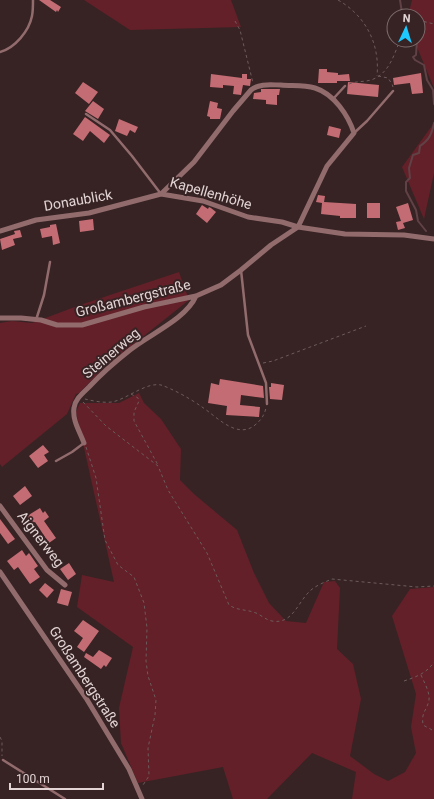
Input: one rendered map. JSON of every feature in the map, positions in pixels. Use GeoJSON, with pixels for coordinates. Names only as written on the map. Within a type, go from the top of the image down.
{"type":"FeatureCollection","features":[{"type":"Feature","properties":{"kind":"street"},"geometry":{"type":"LineString","coordinates":[[254,87],[276,85],[308,87],[319,90],[332,99],[345,115],[354,133],[327,166],[298,227],[345,234],[404,235],[434,239]]}},
{"type":"Feature","properties":{"kind":"street","name":"Kapellenhöhe"},"geometry":{"type":"LineString","coordinates":[[161,194],[194,162],[232,111],[254,87]]}},
{"type":"Feature","properties":{"kind":"street","name":"Kapellenhöhe"},"geometry":{"type":"LineString","coordinates":[[161,194],[203,201],[252,218],[282,222],[298,227]]}},
{"type":"Feature","properties":{"kind":"street","name":"Donaublick"},"geometry":{"type":"LineString","coordinates":[[0,231],[36,220],[89,212],[161,194]]}},
{"type":"Feature","properties":{"kind":"street","name":"Großambergstraße"},"geometry":{"type":"LineString","coordinates":[[0,318],[21,318],[57,325],[82,325],[144,307],[196,296],[221,285],[271,245],[298,227]]}},
{"type":"Feature","properties":{"kind":"street","name":"Steinerweg"},"geometry":{"type":"LineString","coordinates":[[84,443],[73,416],[74,407],[78,398],[127,352],[182,313],[196,296]]}},
{"type":"Feature","properties":{"kind":"street","name":"Aignerweg"},"geometry":{"type":"LineString","coordinates":[[0,506],[46,570],[65,585]]}},
{"type":"Feature","properties":{"kind":"street","name":"Großambergstraße"},"geometry":{"type":"LineString","coordinates":[[0,572],[86,698],[126,764],[142,799]]}},
{"type":"Feature","properties":{"kind":"lane"},"geometry":{"type":"LineString","coordinates":[[0,52],[14,45],[23,36],[30,25],[33,0]]}},
{"type":"Feature","properties":{"kind":"lane"},"geometry":{"type":"LineString","coordinates":[[332,99],[345,86]]}},
{"type":"Feature","properties":{"kind":"lane"},"geometry":{"type":"LineString","coordinates":[[354,133],[367,121],[393,91]]}},
{"type":"Feature","properties":{"kind":"lane"},"geometry":{"type":"LineString","coordinates":[[86,114],[110,130],[161,194]]}},
{"type":"Feature","properties":{"kind":"lane"},"geometry":{"type":"LineString","coordinates":[[36,320],[44,295],[50,262]]}},
{"type":"Feature","properties":{"kind":"lane"},"geometry":{"type":"LineString","coordinates":[[241,270],[248,335],[258,364],[263,371],[266,383],[267,404]]}},
{"type":"Feature","properties":{"kind":"lane"},"geometry":{"type":"LineString","coordinates":[[56,461],[84,443]]}},
{"type":"Feature","properties":{"kind":"lane"},"geometry":{"type":"LineString","coordinates":[[3,760],[65,799]]}},
{"type":"Feature","properties":{"kind":"path"},"geometry":{"type":"LineString","coordinates":[[338,0],[353,11],[369,30],[374,41],[377,55],[378,76]]}},
{"type":"Feature","properties":{"kind":"path"},"geometry":{"type":"LineString","coordinates":[[235,21],[240,30],[254,87]]}},
{"type":"Feature","properties":{"kind":"path"},"geometry":{"type":"LineString","coordinates":[[345,86],[354,82],[371,80],[386,71],[397,48]]}},
{"type":"Feature","properties":{"kind":"path"},"geometry":{"type":"LineString","coordinates":[[378,76],[388,78],[392,84],[393,91]]}},
{"type":"Feature","properties":{"kind":"path"},"geometry":{"type":"LineString","coordinates":[[258,364],[273,361],[366,326]]}},
{"type":"Feature","properties":{"kind":"path"},"geometry":{"type":"LineString","coordinates":[[78,398],[100,402],[112,402],[146,387],[160,385],[200,406],[227,425],[240,430],[251,428],[262,420],[267,404]]}},
{"type":"Feature","properties":{"kind":"path"},"geometry":{"type":"LineString","coordinates":[[131,394],[138,398],[139,401],[134,412],[134,421],[158,466],[168,490],[207,553],[229,605],[234,608],[255,613],[272,621],[287,619],[295,612],[310,590],[332,579],[417,587],[434,586]]}},
{"type":"Feature","properties":{"kind":"path"},"geometry":{"type":"LineString","coordinates":[[78,398],[106,426],[158,466]]}},
{"type":"Feature","properties":{"kind":"path"},"geometry":{"type":"LineString","coordinates":[[84,443],[96,478],[104,540],[118,565],[134,577],[144,603],[147,628],[146,661],[148,676],[156,700],[155,714],[148,748],[149,776],[138,791]]}},
{"type":"Feature","properties":{"kind":"path"},"geometry":{"type":"LineString","coordinates":[[404,681],[421,675],[434,662]]}},
{"type":"Feature","properties":{"kind":"path"},"geometry":{"type":"LineString","coordinates":[[421,675],[428,690],[429,699],[422,716],[423,725],[434,731]]}},
{"type":"Feature","properties":{"kind":"path"},"geometry":{"type":"LineString","coordinates":[[0,737],[2,741],[3,760]]}},
{"type":"Feature","properties":{"kind":"shaded area"},"geometry":{"type":"Polygon","coordinates":[[[84,0],[231,0],[241,27],[130,30],[84,0]]]}},
{"type":"Feature","properties":{"kind":"shaded area"},"geometry":{"type":"Polygon","coordinates":[[[412,0],[434,0],[434,88],[417,48],[426,48],[426,8],[410,8],[412,0]]]}},
{"type":"Feature","properties":{"kind":"shaded area"},"geometry":{"type":"Polygon","coordinates":[[[434,123],[434,173],[424,219],[402,167],[434,123]]]}},
{"type":"Feature","properties":{"kind":"shaded area"},"geometry":{"type":"Polygon","coordinates":[[[179,272],[189,300],[105,367],[79,393],[76,394],[67,414],[2,467],[0,464],[0,323],[12,321],[32,323],[80,305],[179,272]]]}},
{"type":"Feature","properties":{"kind":"shaded area"},"geometry":{"type":"Polygon","coordinates":[[[139,393],[144,403],[161,419],[181,449],[180,480],[194,494],[237,530],[254,573],[269,603],[286,621],[306,623],[324,582],[335,581],[340,588],[337,649],[353,664],[361,699],[350,756],[374,774],[388,781],[405,772],[416,753],[411,727],[416,694],[392,616],[410,589],[434,587],[434,799],[352,799],[356,772],[312,753],[267,799],[233,799],[223,767],[138,783],[121,743],[119,708],[133,647],[77,607],[82,575],[114,582],[76,412],[80,403],[119,403],[139,393]]]}},
{"type":"Feature","properties":{"kind":"building"},"geometry":{"type":"Polygon","coordinates":[[[39,0],[50,0],[61,7],[58,12],[57,10],[56,12],[39,0]]]}},
{"type":"Feature","properties":{"kind":"building"},"geometry":{"type":"Polygon","coordinates":[[[319,69],[327,69],[327,72],[338,73],[338,75],[349,74],[350,81],[318,83],[319,69]]]}},
{"type":"Feature","properties":{"kind":"building"},"geometry":{"type":"Polygon","coordinates":[[[421,73],[423,93],[412,94],[410,83],[394,85],[393,78],[421,73]]]}},
{"type":"Feature","properties":{"kind":"building"},"geometry":{"type":"Polygon","coordinates":[[[211,74],[242,78],[242,74],[247,74],[247,79],[251,79],[250,86],[243,85],[241,95],[233,94],[234,86],[223,85],[223,88],[210,87],[211,74]]]}},
{"type":"Feature","properties":{"kind":"building"},"geometry":{"type":"Polygon","coordinates":[[[83,82],[98,92],[89,104],[75,93],[83,82]]]}},
{"type":"Feature","properties":{"kind":"building"},"geometry":{"type":"Polygon","coordinates":[[[348,82],[379,85],[378,97],[347,94],[348,82]]]}},
{"type":"Feature","properties":{"kind":"building"},"geometry":{"type":"Polygon","coordinates":[[[261,89],[280,89],[279,95],[277,95],[277,105],[266,104],[266,100],[253,99],[254,93],[261,92],[261,89]]]}},
{"type":"Feature","properties":{"kind":"building"},"geometry":{"type":"Polygon","coordinates":[[[93,101],[104,109],[98,119],[85,111],[93,101]]]}},
{"type":"Feature","properties":{"kind":"building"},"geometry":{"type":"Polygon","coordinates":[[[210,101],[218,103],[217,108],[222,109],[220,119],[210,119],[210,117],[207,116],[210,101]]]}},
{"type":"Feature","properties":{"kind":"building"},"geometry":{"type":"Polygon","coordinates":[[[85,117],[110,135],[104,143],[90,131],[83,141],[73,134],[85,117]]]}},
{"type":"Feature","properties":{"kind":"building"},"geometry":{"type":"Polygon","coordinates":[[[119,119],[138,127],[135,133],[130,130],[127,136],[115,131],[119,119]]]}},
{"type":"Feature","properties":{"kind":"building"},"geometry":{"type":"Polygon","coordinates":[[[329,126],[341,129],[339,138],[327,135],[329,126]]]}},
{"type":"Feature","properties":{"kind":"building"},"geometry":{"type":"Polygon","coordinates":[[[318,195],[325,196],[324,202],[356,204],[356,218],[340,218],[340,216],[321,214],[322,203],[316,202],[318,195]]]}},
{"type":"Feature","properties":{"kind":"building"},"geometry":{"type":"Polygon","coordinates":[[[367,203],[380,203],[380,218],[367,218],[367,203]]]}},
{"type":"Feature","properties":{"kind":"building"},"geometry":{"type":"Polygon","coordinates":[[[408,203],[413,220],[403,223],[405,228],[398,230],[396,222],[401,221],[396,207],[408,203]]]}},
{"type":"Feature","properties":{"kind":"building"},"geometry":{"type":"Polygon","coordinates":[[[202,205],[208,209],[209,207],[211,208],[216,212],[207,223],[196,214],[202,205]]]}},
{"type":"Feature","properties":{"kind":"building"},"geometry":{"type":"Polygon","coordinates":[[[93,219],[94,230],[80,232],[79,221],[93,219]]]}},
{"type":"Feature","properties":{"kind":"building"},"geometry":{"type":"Polygon","coordinates":[[[56,224],[60,243],[53,245],[52,236],[42,238],[40,229],[56,224]]]}},
{"type":"Feature","properties":{"kind":"building"},"geometry":{"type":"Polygon","coordinates":[[[20,230],[22,237],[13,239],[15,245],[2,250],[0,239],[15,234],[14,231],[20,230]]]}},
{"type":"Feature","properties":{"kind":"building"},"geometry":{"type":"Polygon","coordinates":[[[220,379],[263,386],[264,398],[241,395],[240,405],[260,407],[259,417],[226,415],[227,406],[208,403],[211,383],[219,385],[220,379]]]}},
{"type":"Feature","properties":{"kind":"building"},"geometry":{"type":"Polygon","coordinates":[[[271,383],[284,385],[282,400],[270,399],[269,387],[271,387],[271,383]]]}},
{"type":"Feature","properties":{"kind":"building"},"geometry":{"type":"Polygon","coordinates":[[[43,445],[49,452],[44,455],[48,461],[38,468],[29,456],[43,445]]]}},
{"type":"Feature","properties":{"kind":"building"},"geometry":{"type":"Polygon","coordinates":[[[25,486],[32,496],[20,505],[13,496],[25,486]]]}},
{"type":"Feature","properties":{"kind":"building"},"geometry":{"type":"Polygon","coordinates":[[[40,508],[43,513],[45,511],[49,517],[44,521],[56,538],[49,543],[35,522],[32,523],[27,516],[40,508]]]}},
{"type":"Feature","properties":{"kind":"building"},"geometry":{"type":"Polygon","coordinates":[[[0,519],[15,539],[8,544],[0,533],[0,519]]]}},
{"type":"Feature","properties":{"kind":"building"},"geometry":{"type":"Polygon","coordinates":[[[22,550],[26,556],[29,553],[38,566],[34,569],[40,577],[30,584],[18,567],[14,570],[7,561],[22,550]]]}},
{"type":"Feature","properties":{"kind":"building"},"geometry":{"type":"Polygon","coordinates":[[[69,563],[76,574],[68,580],[60,569],[69,563]]]}},
{"type":"Feature","properties":{"kind":"building"},"geometry":{"type":"Polygon","coordinates":[[[45,583],[54,590],[47,598],[39,590],[45,583]]]}},
{"type":"Feature","properties":{"kind":"building"},"geometry":{"type":"Polygon","coordinates":[[[61,589],[72,592],[68,606],[57,603],[61,589]]]}},
{"type":"Feature","properties":{"kind":"building"},"geometry":{"type":"Polygon","coordinates":[[[83,620],[99,631],[84,652],[77,647],[83,638],[74,631],[83,620]]]}},
{"type":"Feature","properties":{"kind":"building"},"geometry":{"type":"Polygon","coordinates":[[[99,650],[112,658],[106,667],[104,665],[101,669],[84,657],[86,653],[93,657],[99,650]]]}},
{"type":"Feature","properties":{"kind":"waterway"},"geometry":{"type":"LineString","coordinates":[[400,0],[401,8]]}},
{"type":"Feature","properties":{"kind":"waterway"},"geometry":{"type":"LineString","coordinates":[[416,48],[416,55],[413,57],[415,60],[424,65],[427,80],[433,90],[434,104]]}},
{"type":"Feature","properties":{"kind":"waterway"},"geometry":{"type":"LineString","coordinates":[[426,231],[418,221],[416,210],[406,191],[406,182],[410,178],[409,168],[413,155],[419,153],[420,146],[430,136],[434,123]]}}]}
